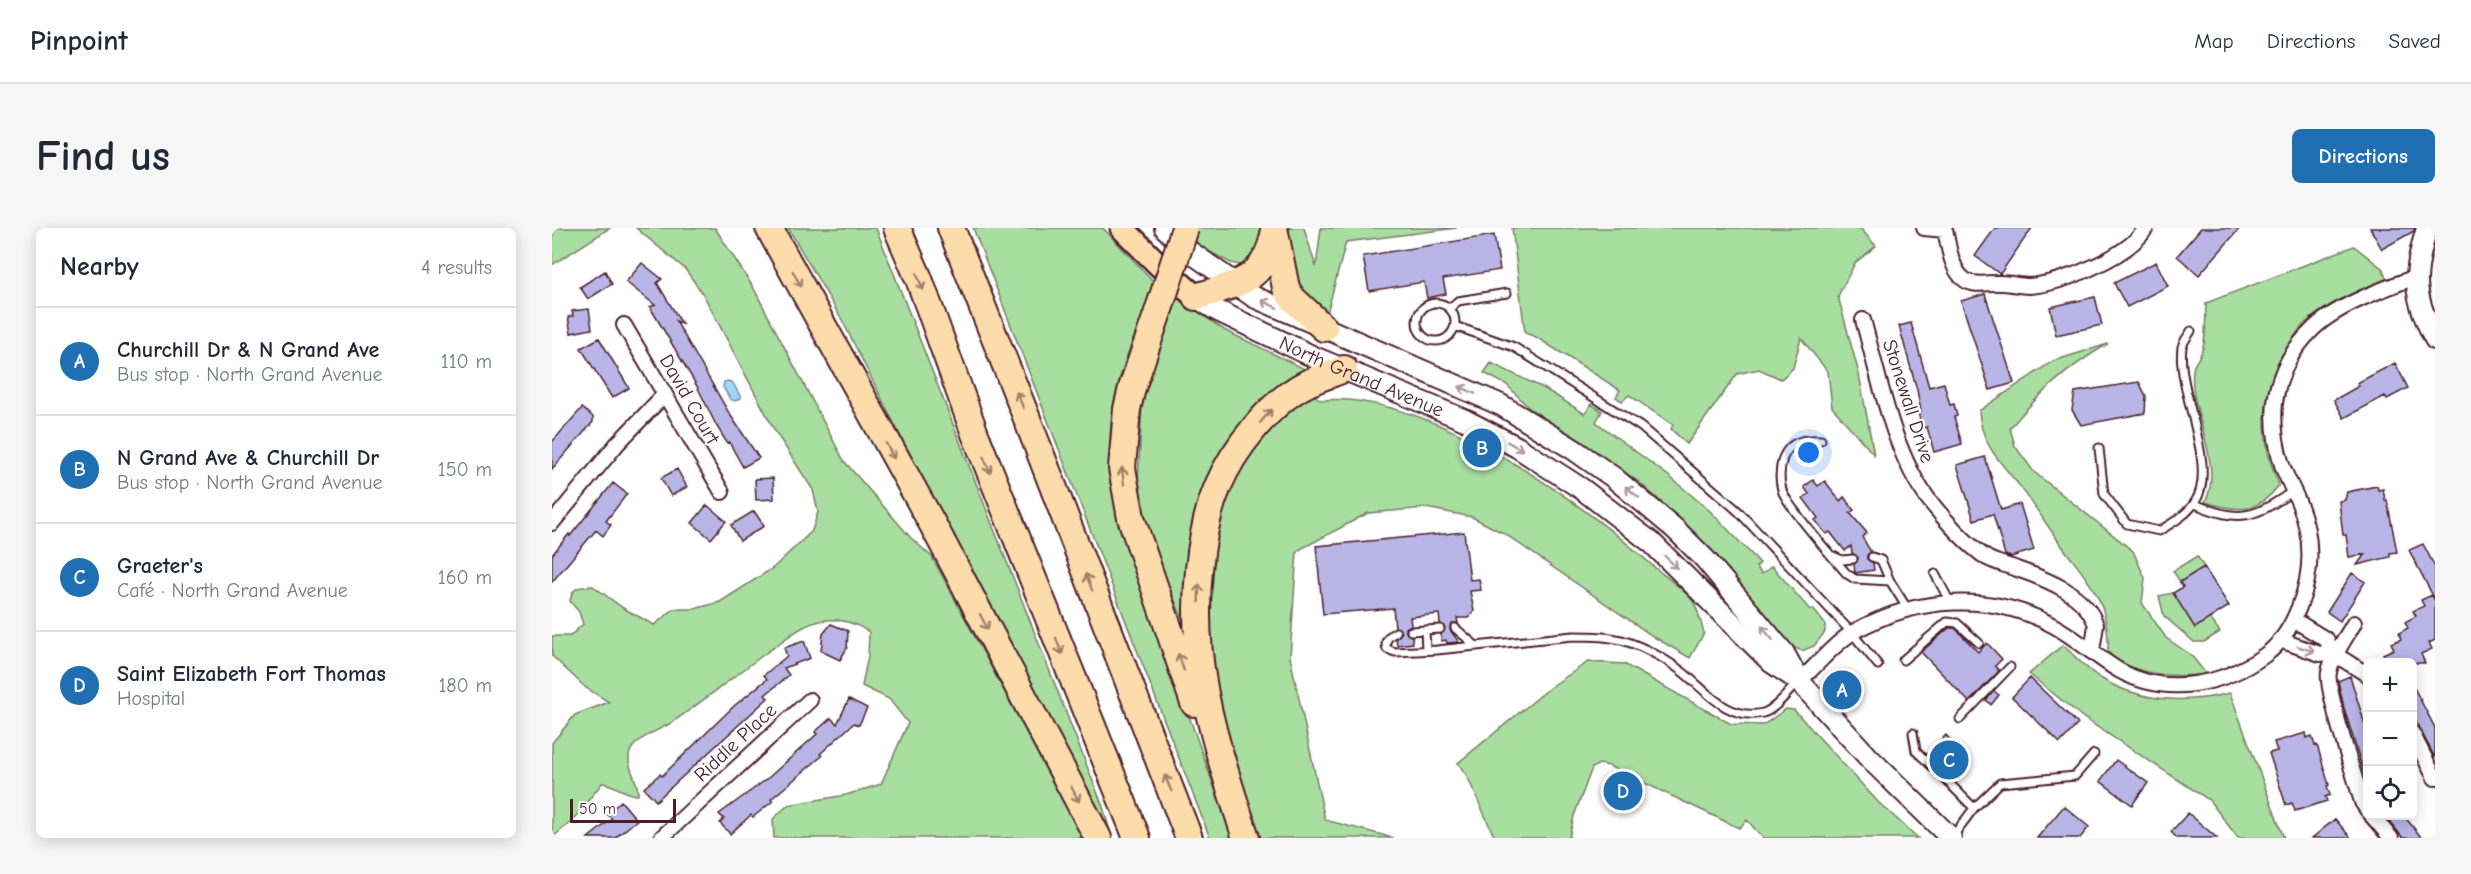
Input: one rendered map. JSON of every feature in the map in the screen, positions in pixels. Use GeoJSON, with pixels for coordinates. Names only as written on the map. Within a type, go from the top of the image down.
{"type":"FeatureCollection","features":[{"type":"Feature","properties":{"kind":"highway"},"geometry":{"type":"LineString","coordinates":[[769,228],[933,525],[1098,838]]}},
{"type":"Feature","properties":{"kind":"highway"},"geometry":{"type":"LineString","coordinates":[[897,228],[919,279],[975,435],[1137,838]]}},
{"type":"Feature","properties":{"kind":"highway"},"geometry":{"type":"LineString","coordinates":[[951,228],[1189,838]]}},
{"type":"Feature","properties":{"kind":"highway"},"geometry":{"type":"LineString","coordinates":[[1185,228],[1127,409],[1123,432],[1123,479],[1131,518],[1144,562],[1203,727],[1233,795]]}},
{"type":"Feature","properties":{"kind":"highway"},"geometry":{"type":"LineString","coordinates":[[1196,297],[1247,279],[1259,269],[1270,252],[1274,231]]}},
{"type":"Feature","properties":{"kind":"highway"},"geometry":{"type":"LineString","coordinates":[[1274,231],[1286,288],[1292,298],[1324,328]]}},
{"type":"Feature","properties":{"kind":"highway"},"geometry":{"type":"LineString","coordinates":[[1246,838],[1210,721],[1199,652],[1200,568],[1208,517],[1218,485],[1252,432],[1274,407],[1304,385],[1344,369]]}},
{"type":"Feature","properties":{"kind":"main road","name":"North Grand Avenue"},"geometry":{"type":"LineString","coordinates":[[1122,228],[1159,265],[1196,297],[1227,315],[1344,369],[1465,420],[1517,447],[1582,489],[1652,543],[1771,662],[1799,681],[1886,776],[1951,838]]}},
{"type":"Feature","properties":{"kind":"main road","name":"North Grand Avenue"},"geometry":{"type":"LineString","coordinates":[[1166,228],[1189,251],[1233,284],[1273,306],[1501,405],[1573,449],[1613,477],[1675,529],[1705,560],[1784,653],[1799,681]]}},
{"type":"Feature","properties":{"kind":"main road"},"geometry":{"type":"LineString","coordinates":[[2427,228],[2416,277],[2417,294],[2421,311],[2435,339]]}},
{"type":"Feature","properties":{"kind":"street"},"geometry":{"type":"LineString","coordinates":[[1924,228],[1946,229],[1957,273],[1966,281],[1973,284],[2003,283],[2027,286],[2052,283],[2085,272],[2130,244],[2146,228]]}},
{"type":"Feature","properties":{"kind":"street"},"geometry":{"type":"LineString","coordinates":[[1799,681],[1852,633],[1907,608],[1950,602],[2002,606],[2029,614],[2054,625],[2119,670],[2140,680],[2185,685],[2224,678],[2267,654],[2294,620],[2305,593],[2310,559],[2310,542],[2305,519],[2283,468],[2274,437],[2272,419],[2276,394],[2287,364],[2315,327],[2379,290],[2416,277]]}},
{"type":"Feature","properties":{"kind":"street","name":"Stonewall Drive"},"geometry":{"type":"LineString","coordinates":[[1863,320],[1894,428],[1912,477],[1929,501],[1984,556],[2051,582],[2070,593],[2087,609],[2096,626],[2092,651]]}},
{"type":"Feature","properties":{"kind":"street","name":"David Court"},"geometry":{"type":"LineString","coordinates":[[624,325],[722,492]]}},
{"type":"Feature","properties":{"kind":"street"},"geometry":{"type":"LineString","coordinates":[[552,523],[618,444],[665,394]]}},
{"type":"Feature","properties":{"kind":"street"},"geometry":{"type":"LineString","coordinates":[[2294,620],[2327,640],[2334,654],[2363,672]]}},
{"type":"Feature","properties":{"kind":"street"},"geometry":{"type":"LineString","coordinates":[[2354,623],[2334,654],[2328,673],[2363,804]]}},
{"type":"Feature","properties":{"kind":"street"},"geometry":{"type":"LineString","coordinates":[[2280,640],[2320,654],[2334,654]]}},
{"type":"Feature","properties":{"kind":"street","name":"Riddle Place"},"geometry":{"type":"LineString","coordinates":[[661,838],[810,700]]}},
{"type":"Feature","properties":{"kind":"street"},"geometry":{"type":"LineString","coordinates":[[2417,743],[2435,778]]}},
{"type":"Feature","properties":{"kind":"street"},"geometry":{"type":"LineString","coordinates":[[2375,820],[2391,838]]}},
{"type":"Feature","properties":{"kind":"lane"},"geometry":{"type":"LineString","coordinates":[[1450,308],[1458,301],[1507,293]]}},
{"type":"Feature","properties":{"kind":"lane"},"geometry":{"type":"LineString","coordinates":[[1438,303],[1450,308],[1454,313],[1455,326],[1449,336],[1438,341],[1426,337],[1418,328],[1418,316],[1426,306],[1438,303]]}},
{"type":"Feature","properties":{"kind":"lane"},"geometry":{"type":"LineString","coordinates":[[1455,326],[1514,347],[1641,427],[1738,511],[1852,633],[1878,665]]}},
{"type":"Feature","properties":{"kind":"lane"},"geometry":{"type":"LineString","coordinates":[[2099,448],[2104,494],[2127,524],[2159,531],[2178,520],[2195,504],[2204,473],[2183,365],[2182,345],[2191,331]]}},
{"type":"Feature","properties":{"kind":"lane"},"geometry":{"type":"LineString","coordinates":[[1821,440],[1804,439],[1792,445],[1785,452],[1780,468],[1782,491],[1847,574],[1855,579],[1890,581]]}},
{"type":"Feature","properties":{"kind":"lane"},"geometry":{"type":"LineString","coordinates":[[2195,504],[2217,513],[2231,516],[2246,515],[2265,509],[2294,491]]}},
{"type":"Feature","properties":{"kind":"lane"},"geometry":{"type":"LineString","coordinates":[[1831,555],[1842,560],[1853,560]]}},
{"type":"Feature","properties":{"kind":"lane"},"geometry":{"type":"LineString","coordinates":[[1872,557],[1881,560],[1890,581],[1907,608]]}},
{"type":"Feature","properties":{"kind":"lane"},"geometry":{"type":"LineString","coordinates":[[1935,574],[1950,602]]}},
{"type":"Feature","properties":{"kind":"lane"},"geometry":{"type":"LineString","coordinates":[[1903,660],[1947,622],[1957,623],[1979,643]]}},
{"type":"Feature","properties":{"kind":"lane"},"geometry":{"type":"LineString","coordinates":[[1455,628],[1476,646]]}},
{"type":"Feature","properties":{"kind":"lane"},"geometry":{"type":"LineString","coordinates":[[1411,631],[1440,629]]}},
{"type":"Feature","properties":{"kind":"lane"},"geometry":{"type":"LineString","coordinates":[[1425,630],[1426,650]]}},
{"type":"Feature","properties":{"kind":"lane"},"geometry":{"type":"LineString","coordinates":[[1396,632],[1387,639],[1385,645],[1387,649],[1395,652],[1573,636],[1595,636],[1627,642],[1682,672],[1722,706],[1738,713],[1763,713],[1776,704],[1799,681]]}},
{"type":"Feature","properties":{"kind":"lane"},"geometry":{"type":"LineString","coordinates":[[1960,719],[2010,667]]}},
{"type":"Feature","properties":{"kind":"lane"},"geometry":{"type":"LineString","coordinates":[[1913,733],[1916,751],[1935,769]]}},
{"type":"Feature","properties":{"kind":"lane"},"geometry":{"type":"LineString","coordinates":[[1951,838],[1974,808],[2000,783],[2075,776],[2094,754]]}},
{"type":"Feature","properties":{"kind":"lane"},"geometry":{"type":"LineString","coordinates":[[1941,775],[1974,808]]}},
{"type":"Feature","properties":{"kind":"green space"},"geometry":{"type":"Polygon","coordinates":[[[555,228],[610,228],[552,265],[552,239],[555,228]]]}},
{"type":"Feature","properties":{"kind":"green space"},"geometry":{"type":"Polygon","coordinates":[[[636,228],[715,228],[753,287],[844,461],[911,538],[932,557],[1083,838],[774,838],[773,819],[788,805],[846,795],[881,784],[908,723],[889,699],[862,686],[868,656],[869,632],[849,622],[828,620],[807,625],[796,631],[684,714],[642,739],[633,747],[629,757],[638,795],[602,783],[572,821],[552,838],[552,743],[575,715],[609,702],[586,688],[552,656],[552,636],[570,636],[583,624],[579,612],[570,601],[575,590],[580,587],[593,586],[623,608],[654,625],[674,609],[694,609],[720,602],[773,568],[812,531],[818,512],[813,490],[775,431],[703,294],[685,269],[636,228]]]}},
{"type":"Feature","properties":{"kind":"green space"},"geometry":{"type":"Polygon","coordinates":[[[788,228],[876,228],[1103,807],[1112,838],[948,530],[841,318],[788,228]]]}},
{"type":"Feature","properties":{"kind":"green space"},"geometry":{"type":"Polygon","coordinates":[[[973,228],[1103,228],[1156,284],[1119,380],[1111,420],[1110,440],[1114,488],[1125,536],[1232,838],[1210,838],[973,228]]]}},
{"type":"Feature","properties":{"kind":"green space"},"geometry":{"type":"Polygon","coordinates":[[[1195,228],[1262,228],[1260,245],[1253,259],[1244,266],[1231,263],[1191,242],[1195,228]]]}},
{"type":"Feature","properties":{"kind":"green space"},"geometry":{"type":"Polygon","coordinates":[[[1289,228],[1304,228],[1316,267],[1321,228],[1457,228],[1346,242],[1327,313],[1306,299],[1288,269],[1289,228]]]}},
{"type":"Feature","properties":{"kind":"green space"},"geometry":{"type":"Polygon","coordinates":[[[1512,228],[1860,228],[1876,246],[1855,263],[1838,296],[1859,374],[1874,455],[1832,407],[1828,372],[1801,338],[1793,368],[1781,379],[1759,369],[1737,374],[1687,444],[1671,429],[1673,425],[1629,395],[1622,401],[1616,397],[1620,390],[1536,337],[1525,333],[1512,228]]]}},
{"type":"Feature","properties":{"kind":"green space"},"geometry":{"type":"Polygon","coordinates":[[[2354,246],[2383,269],[2386,279],[2344,298],[2314,316],[2301,328],[2279,361],[2268,396],[2265,432],[2272,468],[2279,485],[2255,506],[2237,509],[2205,502],[2210,487],[2211,471],[2193,385],[2193,368],[2203,348],[2206,303],[2354,246]]]}},
{"type":"Feature","properties":{"kind":"green space"},"geometry":{"type":"Polygon","coordinates":[[[1173,295],[1226,331],[1309,371],[1271,391],[1231,435],[1197,505],[1189,557],[1185,625],[1143,523],[1138,482],[1142,405],[1173,295]]]}},
{"type":"Feature","properties":{"kind":"green space"},"geometry":{"type":"Polygon","coordinates":[[[2108,344],[2067,371],[2043,392],[2010,428],[2015,446],[2034,472],[2133,551],[2145,578],[2142,603],[2166,638],[2191,655],[2206,674],[2181,676],[2142,671],[2118,660],[2108,652],[2105,618],[2095,592],[2027,495],[1994,453],[1984,434],[1979,411],[2053,361],[2108,344]]]}},
{"type":"Feature","properties":{"kind":"green space"},"geometry":{"type":"Polygon","coordinates":[[[1491,363],[1545,389],[1585,414],[1591,404],[1602,411],[1596,422],[1670,477],[1710,511],[1760,563],[1756,567],[1762,574],[1772,566],[1810,610],[1813,609],[1825,624],[1825,632],[1814,646],[1802,651],[1793,647],[1690,528],[1639,482],[1528,407],[1507,385],[1484,373],[1491,363]]]}},
{"type":"Feature","properties":{"kind":"green space"},"geometry":{"type":"Polygon","coordinates":[[[1308,391],[1321,400],[1362,402],[1406,413],[1452,431],[1498,454],[1585,511],[1622,539],[1691,598],[1699,614],[1704,633],[1690,658],[1654,637],[1505,534],[1472,517],[1426,508],[1368,513],[1297,551],[1290,657],[1325,820],[1394,838],[1259,838],[1233,762],[1212,679],[1207,595],[1212,543],[1223,501],[1259,437],[1308,391]]]}},
{"type":"Feature","properties":{"kind":"green space"},"geometry":{"type":"Polygon","coordinates":[[[2197,556],[2204,567],[2180,582],[2173,571],[2197,556]]]}},
{"type":"Feature","properties":{"kind":"green space"},"geometry":{"type":"Polygon","coordinates":[[[2173,593],[2210,618],[2220,632],[2204,642],[2194,642],[2164,616],[2159,596],[2173,593]]]}},
{"type":"Feature","properties":{"kind":"green space"},"geometry":{"type":"Polygon","coordinates":[[[2063,645],[2097,676],[2132,692],[2164,699],[2198,699],[2230,693],[2284,838],[2238,838],[2209,800],[2085,719],[2029,674],[2063,645]]]}},
{"type":"Feature","properties":{"kind":"green space"},"geometry":{"type":"Polygon","coordinates":[[[1588,662],[1624,664],[1731,724],[1763,725],[1786,709],[1794,710],[1879,803],[1918,838],[1763,838],[1747,820],[1739,828],[1609,766],[1599,764],[1592,768],[1574,816],[1569,838],[1495,838],[1467,776],[1458,763],[1552,686],[1588,662]]]}},
{"type":"Feature","properties":{"kind":"water"},"geometry":{"type":"Polygon","coordinates":[[[724,382],[733,383],[741,398],[735,401],[730,399],[723,387],[724,382]]]}},
{"type":"Feature","properties":{"kind":"building"},"geometry":{"type":"Polygon","coordinates":[[[1995,228],[2032,228],[2000,274],[1975,256],[1995,228]]]}},
{"type":"Feature","properties":{"kind":"building"},"geometry":{"type":"Polygon","coordinates":[[[2201,228],[2240,228],[2199,275],[2177,256],[2201,228]]]}},
{"type":"Feature","properties":{"kind":"building"},"geometry":{"type":"Polygon","coordinates":[[[2370,228],[2415,228],[2414,231],[2382,249],[2370,228]]]}},
{"type":"Feature","properties":{"kind":"building"},"geometry":{"type":"Polygon","coordinates":[[[1494,235],[1500,270],[1443,279],[1446,294],[1427,298],[1424,282],[1369,291],[1363,256],[1494,235]]]}},
{"type":"Feature","properties":{"kind":"building"},"geometry":{"type":"Polygon","coordinates":[[[2156,262],[2168,286],[2127,307],[2114,283],[2156,262]]]}},
{"type":"Feature","properties":{"kind":"building"},"geometry":{"type":"Polygon","coordinates":[[[642,263],[662,279],[657,283],[682,324],[676,321],[729,413],[759,458],[743,467],[716,425],[697,386],[650,307],[655,305],[626,282],[642,263]]]}},
{"type":"Feature","properties":{"kind":"building"},"geometry":{"type":"Polygon","coordinates":[[[605,271],[612,284],[588,299],[580,287],[605,271]]]}},
{"type":"Feature","properties":{"kind":"building"},"geometry":{"type":"Polygon","coordinates":[[[1985,294],[2014,383],[1990,390],[1961,301],[1985,294]]]}},
{"type":"Feature","properties":{"kind":"building"},"geometry":{"type":"Polygon","coordinates":[[[2095,297],[2102,325],[2056,335],[2050,307],[2095,297]]]}},
{"type":"Feature","properties":{"kind":"building"},"geometry":{"type":"Polygon","coordinates":[[[589,309],[592,329],[571,333],[568,317],[573,316],[572,311],[589,309]]]}},
{"type":"Feature","properties":{"kind":"building"},"geometry":{"type":"Polygon","coordinates":[[[1911,323],[1929,387],[1944,383],[1950,405],[1954,404],[1957,416],[1954,417],[1962,444],[1934,452],[1927,427],[1923,428],[1918,413],[1921,412],[1917,390],[1899,326],[1911,323]]]}},
{"type":"Feature","properties":{"kind":"building"},"geometry":{"type":"Polygon","coordinates":[[[599,338],[629,388],[612,398],[581,348],[599,338]]]}},
{"type":"Feature","properties":{"kind":"building"},"geometry":{"type":"Polygon","coordinates":[[[2395,363],[2408,388],[2387,399],[2385,396],[2344,418],[2334,400],[2359,386],[2357,383],[2395,363]]]}},
{"type":"Feature","properties":{"kind":"building"},"geometry":{"type":"Polygon","coordinates":[[[2139,382],[2146,396],[2145,413],[2081,425],[2072,410],[2075,392],[2139,382]]]}},
{"type":"Feature","properties":{"kind":"building"},"geometry":{"type":"Polygon","coordinates":[[[582,408],[593,417],[593,422],[552,469],[552,442],[582,408]]]}},
{"type":"Feature","properties":{"kind":"building"},"geometry":{"type":"Polygon","coordinates":[[[1985,457],[2001,510],[2020,504],[2034,550],[2011,557],[2005,555],[1993,514],[1974,520],[1957,465],[1985,457]]]}},
{"type":"Feature","properties":{"kind":"building"},"geometry":{"type":"Polygon","coordinates":[[[677,469],[687,487],[671,496],[661,478],[677,469]]]}},
{"type":"Feature","properties":{"kind":"building"},"geometry":{"type":"Polygon","coordinates":[[[773,478],[774,499],[756,500],[755,479],[773,478]]]}},
{"type":"Feature","properties":{"kind":"building"},"geometry":{"type":"Polygon","coordinates":[[[1813,480],[1818,486],[1825,481],[1840,501],[1844,497],[1854,510],[1850,513],[1867,533],[1862,537],[1871,552],[1867,555],[1867,559],[1873,563],[1874,570],[1855,573],[1854,565],[1858,558],[1852,553],[1851,546],[1845,551],[1830,532],[1826,534],[1815,520],[1818,518],[1803,498],[1809,494],[1804,487],[1813,480]]]}},
{"type":"Feature","properties":{"kind":"building"},"geometry":{"type":"Polygon","coordinates":[[[613,483],[627,494],[606,521],[611,525],[603,536],[596,530],[552,582],[552,555],[613,483]]]}},
{"type":"Feature","properties":{"kind":"building"},"geometry":{"type":"Polygon","coordinates":[[[2377,486],[2378,490],[2383,489],[2385,500],[2387,500],[2397,552],[2390,553],[2390,557],[2357,565],[2365,554],[2349,557],[2346,535],[2343,535],[2339,501],[2345,500],[2347,492],[2377,486]]]}},
{"type":"Feature","properties":{"kind":"building"},"geometry":{"type":"Polygon","coordinates":[[[707,505],[726,521],[711,539],[692,523],[707,505]]]}},
{"type":"Feature","properties":{"kind":"building"},"geometry":{"type":"Polygon","coordinates":[[[754,511],[764,526],[740,541],[731,525],[754,511]]]}},
{"type":"Feature","properties":{"kind":"building"},"geometry":{"type":"Polygon","coordinates":[[[1464,532],[1470,580],[1479,579],[1481,590],[1470,591],[1474,611],[1468,618],[1457,618],[1458,623],[1450,626],[1450,630],[1459,642],[1441,641],[1445,628],[1440,623],[1439,614],[1410,617],[1411,625],[1406,628],[1406,632],[1412,637],[1413,643],[1397,645],[1396,638],[1402,632],[1395,627],[1393,608],[1323,614],[1316,546],[1464,532]]]}},
{"type":"Feature","properties":{"kind":"building"},"geometry":{"type":"Polygon","coordinates":[[[2423,544],[2435,567],[2435,600],[2409,550],[2423,544]]]}},
{"type":"Feature","properties":{"kind":"building"},"geometry":{"type":"Polygon","coordinates":[[[2204,567],[2229,606],[2195,628],[2173,593],[2183,587],[2180,582],[2204,567]]]}},
{"type":"Feature","properties":{"kind":"building"},"geometry":{"type":"Polygon","coordinates":[[[2352,573],[2365,582],[2340,621],[2327,612],[2352,573]]]}},
{"type":"Feature","properties":{"kind":"building"},"geometry":{"type":"Polygon","coordinates":[[[2432,595],[2435,601],[2435,640],[2429,643],[2432,649],[2421,654],[2425,663],[2417,663],[2417,658],[2385,658],[2383,654],[2394,649],[2391,643],[2401,639],[2399,633],[2408,628],[2405,622],[2416,616],[2413,611],[2424,606],[2421,600],[2432,595]]]}},
{"type":"Feature","properties":{"kind":"building"},"geometry":{"type":"Polygon","coordinates":[[[831,624],[848,631],[847,648],[840,660],[821,651],[823,634],[831,624]]]}},
{"type":"Feature","properties":{"kind":"building"},"geometry":{"type":"Polygon","coordinates":[[[1949,628],[1955,628],[1978,652],[1987,643],[2002,659],[1995,666],[1999,671],[1969,702],[1921,652],[1949,628]]]}},
{"type":"Feature","properties":{"kind":"building"},"geometry":{"type":"Polygon","coordinates":[[[804,641],[810,658],[784,668],[789,675],[765,695],[768,698],[656,801],[644,788],[660,774],[662,776],[734,706],[767,679],[764,675],[787,656],[784,648],[804,641]]]}},
{"type":"Feature","properties":{"kind":"building"},"geometry":{"type":"Polygon","coordinates":[[[2350,676],[2363,718],[2363,770],[2344,708],[2338,681],[2350,676]]]}},
{"type":"Feature","properties":{"kind":"building"},"geometry":{"type":"Polygon","coordinates":[[[2030,678],[2078,724],[2060,743],[2012,697],[2030,678]]]}},
{"type":"Feature","properties":{"kind":"building"},"geometry":{"type":"Polygon","coordinates":[[[1994,691],[1999,695],[1991,705],[1986,700],[1994,691]]]}},
{"type":"Feature","properties":{"kind":"building"},"geometry":{"type":"Polygon","coordinates":[[[2417,694],[2435,728],[2435,758],[2417,724],[2417,694]]]}},
{"type":"Feature","properties":{"kind":"building"},"geometry":{"type":"Polygon","coordinates":[[[849,699],[867,708],[859,725],[854,723],[820,754],[822,756],[771,799],[773,801],[753,817],[751,815],[730,834],[720,823],[724,819],[719,814],[767,779],[817,734],[815,732],[831,718],[837,724],[849,699]]]}},
{"type":"Feature","properties":{"kind":"building"},"geometry":{"type":"Polygon","coordinates":[[[2306,733],[2307,738],[2312,736],[2315,746],[2317,745],[2330,795],[2325,797],[2327,801],[2295,811],[2292,803],[2286,805],[2269,753],[2277,751],[2274,742],[2306,733]]]}},
{"type":"Feature","properties":{"kind":"building"},"geometry":{"type":"Polygon","coordinates":[[[1946,735],[1971,764],[1954,780],[1927,754],[1946,735]]]}},
{"type":"Feature","properties":{"kind":"building"},"geometry":{"type":"Polygon","coordinates":[[[2116,760],[2148,783],[2132,805],[2100,781],[2116,760]]]}},
{"type":"Feature","properties":{"kind":"building"},"geometry":{"type":"Polygon","coordinates":[[[621,801],[637,820],[615,838],[588,838],[612,819],[607,814],[621,801]]]}},
{"type":"Feature","properties":{"kind":"building"},"geometry":{"type":"Polygon","coordinates":[[[2064,806],[2089,827],[2080,838],[2037,838],[2064,806]]]}},
{"type":"Feature","properties":{"kind":"building"},"geometry":{"type":"Polygon","coordinates":[[[2188,813],[2217,838],[2177,838],[2171,832],[2188,813]]]}},
{"type":"Feature","properties":{"kind":"building"},"geometry":{"type":"Polygon","coordinates":[[[2335,819],[2351,838],[2312,838],[2335,819]]]}},
{"type":"Feature","properties":{"kind":"building"},"geometry":{"type":"Polygon","coordinates":[[[2388,820],[2407,820],[2422,838],[2403,838],[2388,820]]]}},
{"type":"Feature","properties":{"kind":"place","name":"N Grand Ave & Churchill Dr"},"geometry":{"type":"Point","coordinates":[1482,448]}},
{"type":"Feature","properties":{"kind":"place","name":"Churchill Dr & N Grand Ave"},"geometry":{"type":"Point","coordinates":[1842,690]}},
{"type":"Feature","properties":{"kind":"place","name":"Graeter's"},"geometry":{"type":"Point","coordinates":[1949,760]}},
{"type":"Feature","properties":{"kind":"place","name":"Saint Elizabeth Fort Thomas"},"geometry":{"type":"Point","coordinates":[1623,791]}}]}
